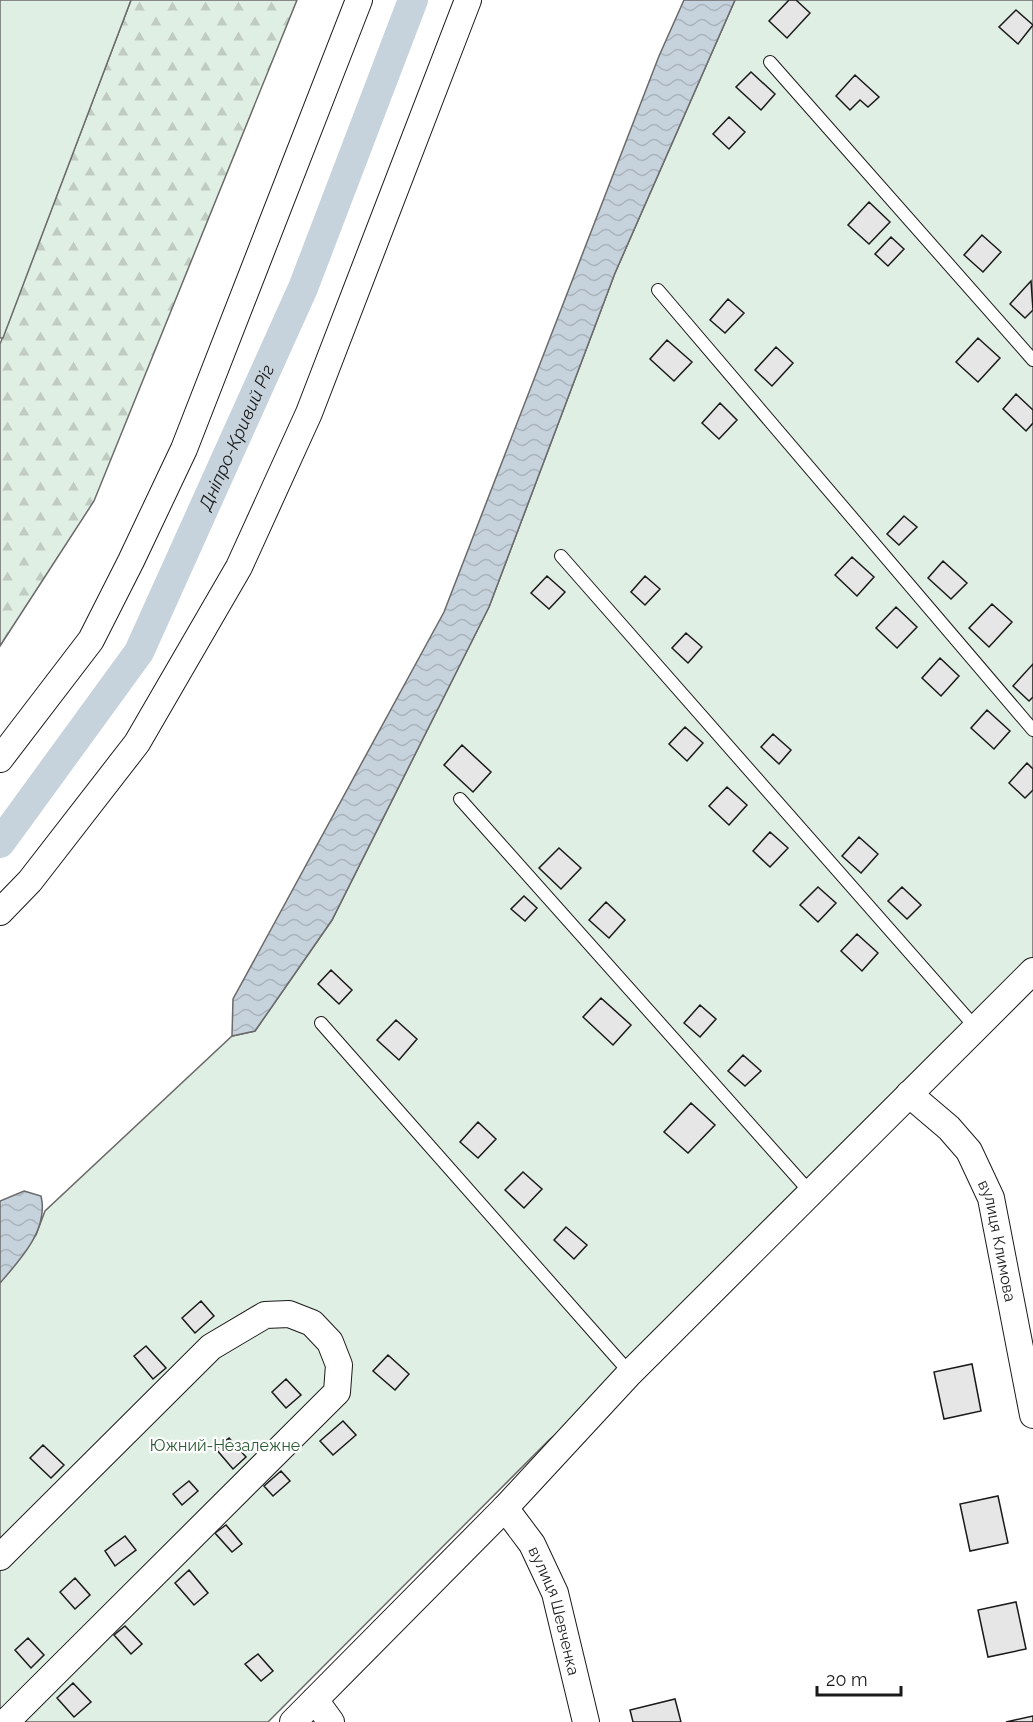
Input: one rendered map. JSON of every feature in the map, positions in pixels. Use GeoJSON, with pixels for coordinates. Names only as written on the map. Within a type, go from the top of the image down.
{"type":"FeatureCollection","features":[{"type":"Feature","properties":{"kind":"street"},"geometry":{"type":"LineString","coordinates":[[0,759],[91,640],[136,551],[184,449],[358,0]]}},
{"type":"Feature","properties":{"kind":"street"},"geometry":{"type":"LineString","coordinates":[[0,912],[30,881],[137,743],[239,567],[309,413],[468,0]]}},
{"type":"Feature","properties":{"kind":"street"},"geometry":{"type":"LineString","coordinates":[[293,1722],[505,1508],[630,1373],[1033,970]]}},
{"type":"Feature","properties":{"kind":"street","name":"вулиця Климова"},"geometry":{"type":"LineString","coordinates":[[909,1094],[949,1128],[969,1151],[991,1198],[1033,1415]]}},
{"type":"Feature","properties":{"kind":"street"},"geometry":{"type":"LineString","coordinates":[[0,1557],[211,1347],[265,1316],[289,1314],[312,1323],[330,1342],[339,1365],[337,1392],[6,1722]]}},
{"type":"Feature","properties":{"kind":"street","name":"вулиця Шевченка"},"geometry":{"type":"LineString","coordinates":[[505,1508],[532,1545],[555,1593],[586,1722]]}},
{"type":"Feature","properties":{"kind":"street"},"geometry":{"type":"LineString","coordinates":[[315,1700],[331,1722]]}},
{"type":"Feature","properties":{"kind":"lane"},"geometry":{"type":"LineString","coordinates":[[770,62],[1033,360]]}},
{"type":"Feature","properties":{"kind":"lane"},"geometry":{"type":"LineString","coordinates":[[658,290],[1033,730]]}},
{"type":"Feature","properties":{"kind":"lane"},"geometry":{"type":"LineString","coordinates":[[561,556],[976,1028]]}},
{"type":"Feature","properties":{"kind":"lane"},"geometry":{"type":"LineString","coordinates":[[460,799],[811,1193]]}},
{"type":"Feature","properties":{"kind":"lane"},"geometry":{"type":"LineString","coordinates":[[321,1023],[630,1373]]}},
{"type":"Feature","properties":{"kind":"green space"},"geometry":{"type":"Polygon","coordinates":[[[0,0],[131,0],[3,338],[0,338],[0,0]]]}},
{"type":"Feature","properties":{"kind":"green space"},"geometry":{"type":"Polygon","coordinates":[[[131,0],[297,0],[94,501],[0,646],[0,344],[131,0]]]}},
{"type":"Feature","properties":{"kind":"green space","name":"Южний-Незалежне"},"geometry":{"type":"Polygon","coordinates":[[[735,0],[1033,0],[1033,971],[630,1373],[550,1439],[268,1722],[0,1722],[0,1283],[36,1235],[45,1211],[232,1036],[255,1031],[332,920],[489,607],[615,273],[735,0]]]}},
{"type":"Feature","properties":{"kind":"water"},"geometry":{"type":"Polygon","coordinates":[[[684,0],[735,0],[615,273],[489,607],[332,920],[255,1031],[232,1036],[233,999],[444,612],[659,56],[684,0]]]}},
{"type":"Feature","properties":{"kind":"water"},"geometry":{"type":"Polygon","coordinates":[[[24,1191],[41,1196],[41,1220],[24,1254],[0,1283],[0,1201],[24,1191]]]}},
{"type":"Feature","properties":{"kind":"building"},"geometry":{"type":"Polygon","coordinates":[[[789,0],[796,0],[810,13],[787,38],[769,21],[789,0]]]}},
{"type":"Feature","properties":{"kind":"building"},"geometry":{"type":"Polygon","coordinates":[[[1016,10],[1033,25],[1018,44],[999,27],[1016,10]]]}},
{"type":"Feature","properties":{"kind":"building"},"geometry":{"type":"Polygon","coordinates":[[[751,72],[775,94],[761,110],[736,87],[751,72]]]}},
{"type":"Feature","properties":{"kind":"building"},"geometry":{"type":"Polygon","coordinates":[[[855,75],[879,97],[868,107],[860,100],[850,110],[836,96],[855,75]]]}},
{"type":"Feature","properties":{"kind":"building"},"geometry":{"type":"Polygon","coordinates":[[[729,117],[745,132],[729,149],[713,134],[729,117]]]}},
{"type":"Feature","properties":{"kind":"building"},"geometry":{"type":"Polygon","coordinates":[[[869,202],[890,222],[869,244],[848,225],[869,202]]]}},
{"type":"Feature","properties":{"kind":"building"},"geometry":{"type":"Polygon","coordinates":[[[982,235],[1001,252],[983,272],[964,255],[982,235]]]}},
{"type":"Feature","properties":{"kind":"building"},"geometry":{"type":"Polygon","coordinates":[[[891,237],[904,249],[888,266],[875,254],[891,237]]]}},
{"type":"Feature","properties":{"kind":"building"},"geometry":{"type":"Polygon","coordinates":[[[1031,281],[1033,310],[1025,318],[1010,304],[1031,281]]]}},
{"type":"Feature","properties":{"kind":"building"},"geometry":{"type":"Polygon","coordinates":[[[728,299],[744,313],[725,333],[710,320],[728,299]]]}},
{"type":"Feature","properties":{"kind":"building"},"geometry":{"type":"Polygon","coordinates":[[[978,338],[1000,358],[978,382],[956,362],[978,338]]]}},
{"type":"Feature","properties":{"kind":"building"},"geometry":{"type":"Polygon","coordinates":[[[667,340],[692,362],[674,381],[650,359],[667,340]]]}},
{"type":"Feature","properties":{"kind":"building"},"geometry":{"type":"Polygon","coordinates":[[[776,347],[793,363],[772,386],[755,370],[776,347]]]}},
{"type":"Feature","properties":{"kind":"building"},"geometry":{"type":"Polygon","coordinates":[[[1016,394],[1033,410],[1033,423],[1026,431],[1003,409],[1016,394]]]}},
{"type":"Feature","properties":{"kind":"building"},"geometry":{"type":"Polygon","coordinates":[[[720,403],[737,420],[719,439],[702,423],[720,403]]]}},
{"type":"Feature","properties":{"kind":"building"},"geometry":{"type":"Polygon","coordinates":[[[904,516],[917,527],[899,545],[887,534],[904,516]]]}},
{"type":"Feature","properties":{"kind":"building"},"geometry":{"type":"Polygon","coordinates":[[[852,557],[874,577],[857,596],[835,575],[852,557]]]}},
{"type":"Feature","properties":{"kind":"building"},"geometry":{"type":"Polygon","coordinates":[[[943,561],[967,583],[951,599],[928,578],[943,561]]]}},
{"type":"Feature","properties":{"kind":"building"},"geometry":{"type":"Polygon","coordinates":[[[547,576],[565,592],[549,609],[531,593],[547,576]]]}},
{"type":"Feature","properties":{"kind":"building"},"geometry":{"type":"Polygon","coordinates":[[[645,576],[660,589],[645,605],[631,592],[645,576]]]}},
{"type":"Feature","properties":{"kind":"building"},"geometry":{"type":"Polygon","coordinates":[[[992,604],[1012,622],[989,647],[969,628],[992,604]]]}},
{"type":"Feature","properties":{"kind":"building"},"geometry":{"type":"Polygon","coordinates":[[[896,607],[917,627],[897,648],[876,628],[896,607]]]}},
{"type":"Feature","properties":{"kind":"building"},"geometry":{"type":"Polygon","coordinates":[[[686,633],[702,647],[688,663],[672,648],[686,633]]]}},
{"type":"Feature","properties":{"kind":"building"},"geometry":{"type":"Polygon","coordinates":[[[940,658],[959,676],[941,696],[922,678],[940,658]]]}},
{"type":"Feature","properties":{"kind":"building"},"geometry":{"type":"Polygon","coordinates":[[[1033,664],[1033,697],[1029,701],[1013,686],[1033,664]]]}},
{"type":"Feature","properties":{"kind":"building"},"geometry":{"type":"Polygon","coordinates":[[[987,710],[1010,731],[994,749],[971,728],[987,710]]]}},
{"type":"Feature","properties":{"kind":"building"},"geometry":{"type":"Polygon","coordinates":[[[685,727],[703,743],[687,761],[669,744],[685,727]]]}},
{"type":"Feature","properties":{"kind":"building"},"geometry":{"type":"Polygon","coordinates":[[[773,734],[791,750],[779,764],[761,747],[773,734]]]}},
{"type":"Feature","properties":{"kind":"building"},"geometry":{"type":"Polygon","coordinates":[[[462,745],[491,772],[473,792],[444,765],[462,745]]]}},
{"type":"Feature","properties":{"kind":"building"},"geometry":{"type":"Polygon","coordinates":[[[1027,763],[1033,769],[1033,790],[1025,798],[1009,783],[1027,763]]]}},
{"type":"Feature","properties":{"kind":"building"},"geometry":{"type":"Polygon","coordinates":[[[727,787],[747,805],[729,825],[709,806],[727,787]]]}},
{"type":"Feature","properties":{"kind":"building"},"geometry":{"type":"Polygon","coordinates":[[[770,832],[788,848],[770,867],[753,851],[770,832]]]}},
{"type":"Feature","properties":{"kind":"building"},"geometry":{"type":"Polygon","coordinates":[[[859,837],[878,854],[861,873],[842,856],[859,837]]]}},
{"type":"Feature","properties":{"kind":"building"},"geometry":{"type":"Polygon","coordinates":[[[559,848],[581,868],[561,889],[539,868],[559,848]]]}},
{"type":"Feature","properties":{"kind":"building"},"geometry":{"type":"Polygon","coordinates":[[[818,887],[836,903],[818,922],[800,905],[818,887]]]}},
{"type":"Feature","properties":{"kind":"building"},"geometry":{"type":"Polygon","coordinates":[[[902,887],[921,905],[907,919],[888,901],[902,887]]]}},
{"type":"Feature","properties":{"kind":"building"},"geometry":{"type":"Polygon","coordinates":[[[524,896],[537,908],[525,921],[511,909],[524,896]]]}},
{"type":"Feature","properties":{"kind":"building"},"geometry":{"type":"Polygon","coordinates":[[[606,902],[625,920],[609,938],[589,920],[606,902]]]}},
{"type":"Feature","properties":{"kind":"building"},"geometry":{"type":"Polygon","coordinates":[[[857,934],[878,953],[862,971],[841,951],[857,934]]]}},
{"type":"Feature","properties":{"kind":"building"},"geometry":{"type":"Polygon","coordinates":[[[331,970],[352,990],[339,1004],[318,984],[331,970]]]}},
{"type":"Feature","properties":{"kind":"building"},"geometry":{"type":"Polygon","coordinates":[[[601,998],[631,1025],[613,1045],[583,1017],[601,998]]]}},
{"type":"Feature","properties":{"kind":"building"},"geometry":{"type":"Polygon","coordinates":[[[700,1005],[716,1019],[700,1037],[684,1023],[700,1005]]]}},
{"type":"Feature","properties":{"kind":"building"},"geometry":{"type":"Polygon","coordinates":[[[396,1020],[417,1039],[399,1060],[377,1040],[396,1020]]]}},
{"type":"Feature","properties":{"kind":"building"},"geometry":{"type":"Polygon","coordinates":[[[743,1055],[761,1071],[745,1086],[728,1071],[743,1055]]]}},
{"type":"Feature","properties":{"kind":"building"},"geometry":{"type":"Polygon","coordinates":[[[691,1103],[715,1125],[688,1153],[664,1132],[691,1103]]]}},
{"type":"Feature","properties":{"kind":"building"},"geometry":{"type":"Polygon","coordinates":[[[478,1122],[496,1139],[478,1158],[460,1142],[478,1122]]]}},
{"type":"Feature","properties":{"kind":"building"},"geometry":{"type":"Polygon","coordinates":[[[523,1172],[542,1189],[524,1208],[505,1190],[523,1172]]]}},
{"type":"Feature","properties":{"kind":"building"},"geometry":{"type":"Polygon","coordinates":[[[566,1227],[587,1245],[574,1259],[554,1240],[566,1227]]]}},
{"type":"Feature","properties":{"kind":"building"},"geometry":{"type":"Polygon","coordinates":[[[201,1301],[214,1316],[195,1333],[182,1318],[201,1301]]]}},
{"type":"Feature","properties":{"kind":"building"},"geometry":{"type":"Polygon","coordinates":[[[146,1346],[166,1368],[153,1379],[134,1356],[146,1346]]]}},
{"type":"Feature","properties":{"kind":"building"},"geometry":{"type":"Polygon","coordinates":[[[388,1355],[409,1374],[395,1390],[373,1371],[388,1355]]]}},
{"type":"Feature","properties":{"kind":"building"},"geometry":{"type":"Polygon","coordinates":[[[972,1364],[981,1411],[944,1419],[934,1372],[972,1364]]]}},
{"type":"Feature","properties":{"kind":"building"},"geometry":{"type":"Polygon","coordinates":[[[286,1379],[301,1395],[286,1408],[272,1392],[286,1379]]]}},
{"type":"Feature","properties":{"kind":"building"},"geometry":{"type":"Polygon","coordinates":[[[343,1421],[356,1435],[333,1455],[320,1441],[343,1421]]]}},
{"type":"Feature","properties":{"kind":"building"},"geometry":{"type":"Polygon","coordinates":[[[229,1438],[246,1457],[233,1469],[216,1449],[229,1438]]]}},
{"type":"Feature","properties":{"kind":"building"},"geometry":{"type":"Polygon","coordinates":[[[43,1445],[64,1465],[51,1478],[30,1458],[43,1445]]]}},
{"type":"Feature","properties":{"kind":"building"},"geometry":{"type":"Polygon","coordinates":[[[281,1471],[290,1481],[273,1496],[264,1486],[281,1471]]]}},
{"type":"Feature","properties":{"kind":"building"},"geometry":{"type":"Polygon","coordinates":[[[189,1481],[198,1491],[182,1505],[173,1494],[189,1481]]]}},
{"type":"Feature","properties":{"kind":"building"},"geometry":{"type":"Polygon","coordinates":[[[998,1496],[1008,1543],[970,1551],[960,1504],[998,1496]]]}},
{"type":"Feature","properties":{"kind":"building"},"geometry":{"type":"Polygon","coordinates":[[[226,1525],[242,1544],[232,1552],[215,1533],[226,1525]]]}},
{"type":"Feature","properties":{"kind":"building"},"geometry":{"type":"Polygon","coordinates":[[[125,1536],[136,1550],[115,1566],[105,1551],[125,1536]]]}},
{"type":"Feature","properties":{"kind":"building"},"geometry":{"type":"Polygon","coordinates":[[[189,1570],[208,1593],[194,1605],[175,1583],[189,1570]]]}},
{"type":"Feature","properties":{"kind":"building"},"geometry":{"type":"Polygon","coordinates":[[[75,1578],[90,1595],[75,1609],[60,1592],[75,1578]]]}},
{"type":"Feature","properties":{"kind":"building"},"geometry":{"type":"Polygon","coordinates":[[[1016,1602],[1026,1649],[988,1657],[978,1610],[1016,1602]]]}},
{"type":"Feature","properties":{"kind":"building"},"geometry":{"type":"Polygon","coordinates":[[[125,1626],[142,1644],[131,1654],[114,1635],[125,1626]]]}},
{"type":"Feature","properties":{"kind":"building"},"geometry":{"type":"Polygon","coordinates":[[[28,1638],[44,1655],[31,1668],[15,1650],[28,1638]]]}},
{"type":"Feature","properties":{"kind":"building"},"geometry":{"type":"Polygon","coordinates":[[[258,1654],[273,1671],[261,1681],[245,1664],[258,1654]]]}},
{"type":"Feature","properties":{"kind":"building"},"geometry":{"type":"Polygon","coordinates":[[[73,1683],[91,1702],[74,1717],[57,1698],[73,1683]]]}},
{"type":"Feature","properties":{"kind":"building"},"geometry":{"type":"Polygon","coordinates":[[[675,1699],[681,1722],[633,1722],[630,1710],[675,1699]]]}},
{"type":"Feature","properties":{"kind":"building"},"geometry":{"type":"Polygon","coordinates":[[[1033,1716],[1033,1722],[1006,1722],[1033,1716]]]}},
{"type":"Feature","properties":{"kind":"waterway","name":"Дніпро-Кривий Ріг"},"geometry":{"type":"LineString","coordinates":[[0,843],[139,652],[303,288],[413,0]]}}]}
